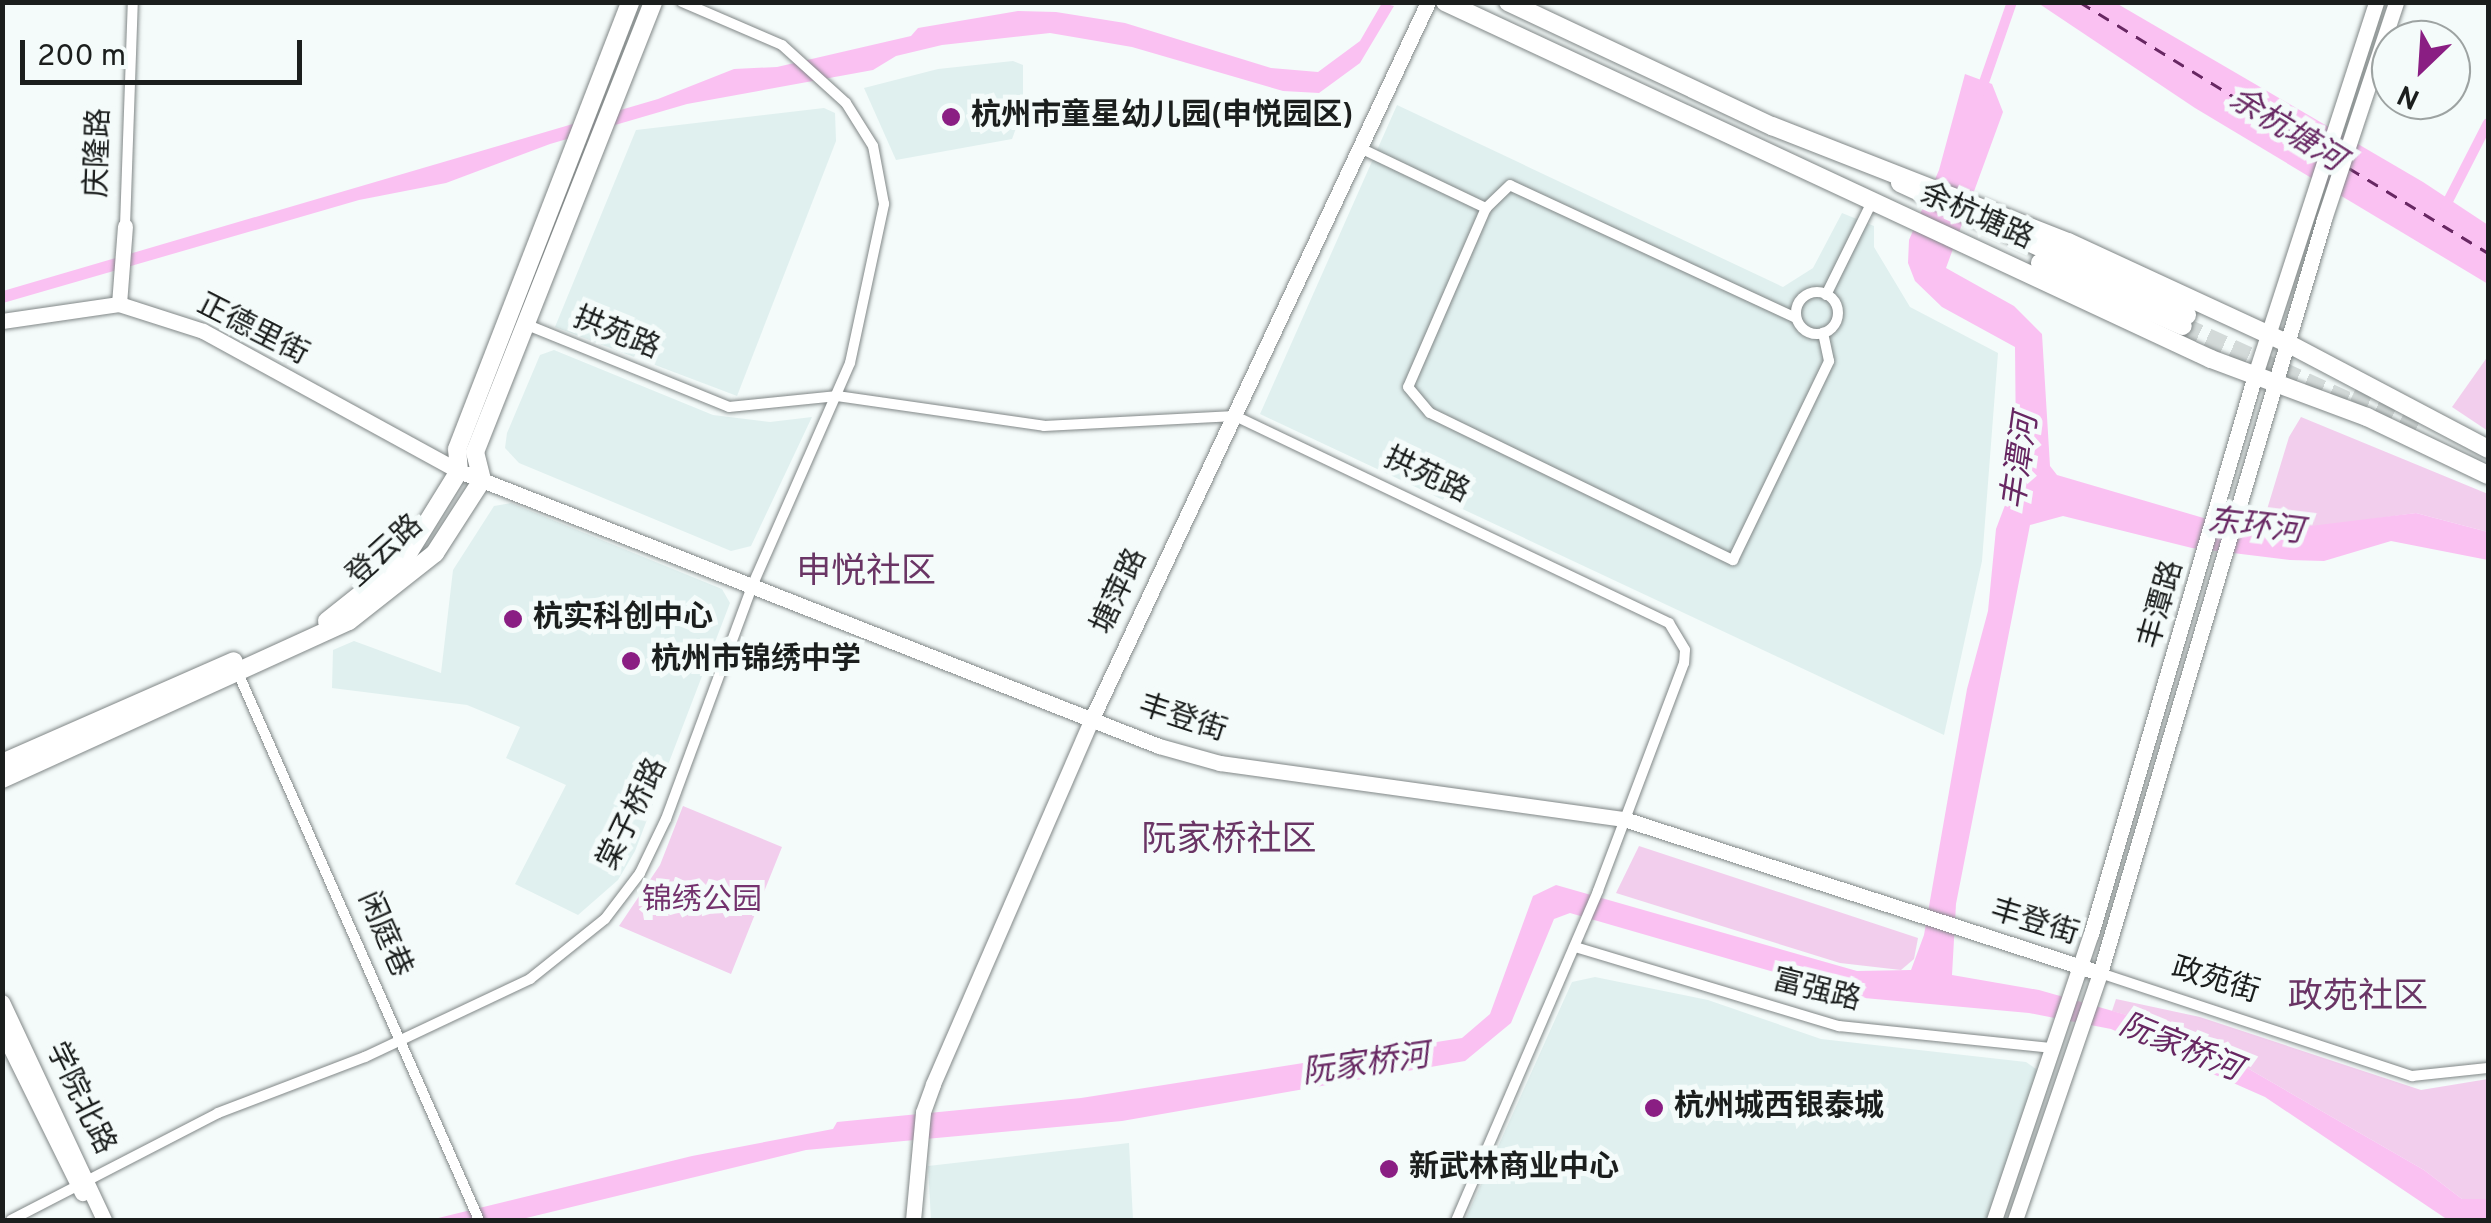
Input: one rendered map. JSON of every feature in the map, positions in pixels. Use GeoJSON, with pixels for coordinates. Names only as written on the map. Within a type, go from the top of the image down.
{"type":"FeatureCollection","features":[{"type":"Feature","properties":{"kind":"main road","name":"登云路"},"geometry":{"type":"LineString","coordinates":[[2,762],[330,620],[404,560],[459,471],[457,449],[630,2]]}},
{"type":"Feature","properties":{"kind":"main road"},"geometry":{"type":"LineString","coordinates":[[482,480],[475,452],[653,2]]}},
{"type":"Feature","properties":{"kind":"main road","name":"余杭塘路"},"geometry":{"type":"LineString","coordinates":[[1445,2],[1754,142],[1872,202],[1916,199],[2289,344],[2488,449]]}},
{"type":"Feature","properties":{"kind":"main road"},"geometry":{"type":"LineString","coordinates":[[1508,2],[1772,126],[1916,199]]}},
{"type":"Feature","properties":{"kind":"main road"},"geometry":{"type":"LineString","coordinates":[[1754,142],[1916,199]]}},
{"type":"Feature","properties":{"kind":"main road","name":"余杭塘路"},"geometry":{"type":"LineString","coordinates":[[1916,199],[1968,222],[2255,375],[2368,417],[2488,476]]}},
{"type":"Feature","properties":{"kind":"main road"},"geometry":{"type":"LineString","coordinates":[[1968,222],[2185,320]]}},
{"type":"Feature","properties":{"kind":"main road","name":"登云路"},"geometry":{"type":"LineString","coordinates":[[2,779],[349,620],[435,553],[482,480]]}},
{"type":"Feature","properties":{"kind":"street","name":"庆隆路"},"geometry":{"type":"LineString","coordinates":[[119,304],[133,2]]}},
{"type":"Feature","properties":{"kind":"street","name":"棠子桥路"},"geometry":{"type":"LineString","coordinates":[[11,1220],[218,1113],[403,1039],[530,980],[605,919],[640,872],[666,819],[753,584],[837,396],[884,204],[873,146],[846,103],[782,45],[682,2]]}},
{"type":"Feature","properties":{"kind":"street","name":"塘萍路"},"geometry":{"type":"LineString","coordinates":[[913,1220],[922,1112],[1092,716],[1428,2]]}},
{"type":"Feature","properties":{"kind":"street","name":"丰潭路"},"geometry":{"type":"LineString","coordinates":[[1994,1220],[2080,967],[2219,513],[2255,375],[2376,2]]}},
{"type":"Feature","properties":{"kind":"street","name":"丰潭路"},"geometry":{"type":"LineString","coordinates":[[2016,1220],[2100,973],[2324,219],[2396,2]]}},
{"type":"Feature","properties":{"kind":"street"},"geometry":{"type":"LineString","coordinates":[[1360,148],[1486,208]]}},
{"type":"Feature","properties":{"kind":"street"},"geometry":{"type":"LineString","coordinates":[[1823,333],[1829,360],[1733,560],[1430,413],[1408,387],[1486,208],[1510,185],[1796,318],[1809,333],[1823,333],[1837,319],[1826,295]]}},
{"type":"Feature","properties":{"kind":"street"},"geometry":{"type":"LineString","coordinates":[[1826,295],[1872,202]]}},
{"type":"Feature","properties":{"kind":"street"},"geometry":{"type":"LineString","coordinates":[[1796,318],[1801,299],[1826,295]]}},
{"type":"Feature","properties":{"kind":"street","name":"正德里街"},"geometry":{"type":"LineString","coordinates":[[2,321],[119,304],[202,330],[459,471]]}},
{"type":"Feature","properties":{"kind":"street","name":"拱苑路"},"geometry":{"type":"LineString","coordinates":[[523,324],[729,407],[837,396],[1044,426],[1236,416],[1670,623],[1685,650],[1684,664],[1598,891],[1456,1220]]}},
{"type":"Feature","properties":{"kind":"street","name":"丰登街"},"geometry":{"type":"LineString","coordinates":[[459,471],[1220,763],[1624,819],[2100,973]]}},
{"type":"Feature","properties":{"kind":"street","name":"闲庭巷"},"geometry":{"type":"LineString","coordinates":[[238,673],[403,1039],[479,1220]]}},
{"type":"Feature","properties":{"kind":"street","name":"富强路"},"geometry":{"type":"LineString","coordinates":[[1575,946],[1839,1026],[2053,1048]]}},
{"type":"Feature","properties":{"kind":"street","name":"政苑街"},"geometry":{"type":"LineString","coordinates":[[2100,973],[2412,1076],[2488,1068]]}},
{"type":"Feature","properties":{"kind":"street","name":"学院北路"},"geometry":{"type":"LineString","coordinates":[[2,1002],[83,1184],[94,1220]]}},
{"type":"Feature","properties":{"kind":"street","name":"学院北路"},"geometry":{"type":"LineString","coordinates":[[2,1031],[104,1220]]}},
{"type":"Feature","properties":{"kind":"shaded area","name":"杭州市童星幼儿园(申悦园区)"},"geometry":{"type":"Polygon","coordinates":[[[1013,61],[1023,65],[1023,109],[1012,139],[896,160],[864,88],[938,69],[1013,61]]]}},
{"type":"Feature","properties":{"kind":"shaded area"},"geometry":{"type":"Polygon","coordinates":[[[1397,105],[1783,287],[1813,268],[1842,213],[1874,226],[1874,247],[1910,307],[1998,353],[1982,561],[1944,735],[1260,414],[1397,105]]]}},
{"type":"Feature","properties":{"kind":"shaded area"},"geometry":{"type":"Polygon","coordinates":[[[824,108],[835,113],[836,141],[737,396],[555,327],[636,130],[824,108]]]}},
{"type":"Feature","properties":{"kind":"shaded area"},"geometry":{"type":"Polygon","coordinates":[[[554,350],[713,415],[770,422],[812,417],[751,546],[731,551],[519,463],[505,448],[507,433],[540,355],[554,350]]]}},
{"type":"Feature","properties":{"kind":"shaded area"},"geometry":{"type":"Polygon","coordinates":[[[511,503],[722,589],[730,603],[635,851],[618,880],[578,915],[515,884],[566,785],[506,758],[520,727],[467,705],[332,688],[333,650],[354,641],[441,673],[453,570],[494,506],[511,503]]]}},
{"type":"Feature","properties":{"kind":"shaded area"},"geometry":{"type":"Polygon","coordinates":[[[1595,977],[1708,1000],[1821,1039],[2026,1062],[2042,1073],[1986,1220],[1465,1220],[1572,982],[1595,977]]]}},
{"type":"Feature","properties":{"kind":"shaded area"},"geometry":{"type":"Polygon","coordinates":[[[1129,1143],[1133,1220],[931,1220],[928,1166],[1129,1143]]]}},
{"type":"Feature","properties":{"kind":"green space"},"geometry":{"type":"Polygon","coordinates":[[[2488,356],[2488,431],[2452,407],[2488,356]]]}},
{"type":"Feature","properties":{"kind":"green space"},"geometry":{"type":"Polygon","coordinates":[[[2301,417],[2488,494],[2488,532],[2416,513],[2308,528],[2262,526],[2289,437],[2301,417]]]}},
{"type":"Feature","properties":{"kind":"green space","name":"锦绣公园"},"geometry":{"type":"Polygon","coordinates":[[[683,806],[782,847],[731,974],[619,926],[660,865],[683,806]]]}},
{"type":"Feature","properties":{"kind":"green space"},"geometry":{"type":"Polygon","coordinates":[[[1639,846],[1918,938],[1914,959],[1901,970],[1840,963],[1616,893],[1639,846]]]}},
{"type":"Feature","properties":{"kind":"green space"},"geometry":{"type":"Polygon","coordinates":[[[2116,999],[2200,1017],[2421,1090],[2488,1079],[2488,1199],[2462,1199],[2424,1170],[2183,1031],[2112,1011],[2116,999]]]}},
{"type":"Feature","properties":{"kind":"water"},"geometry":{"type":"Polygon","coordinates":[[[1382,3],[1394,6],[1360,63],[1319,93],[1283,91],[1132,47],[1050,33],[942,45],[896,56],[873,70],[687,104],[550,144],[446,183],[359,200],[3,303],[3,291],[658,99],[734,69],[777,67],[911,36],[918,28],[1018,11],[1056,12],[1125,23],[1271,68],[1318,72],[1360,41],[1382,3]]]}},
{"type":"Feature","properties":{"kind":"water","name":"余杭塘河"},"geometry":{"type":"Polygon","coordinates":[[[2038,3],[2116,3],[2423,182],[2488,225],[2488,284],[2195,108],[2038,3]]]}},
{"type":"Feature","properties":{"kind":"water"},"geometry":{"type":"Polygon","coordinates":[[[1965,74],[1992,84],[2003,112],[1946,268],[2014,306],[2042,334],[2050,466],[2057,475],[2207,519],[2285,529],[2416,513],[2488,532],[2488,560],[2391,541],[2324,561],[2290,560],[2192,548],[2063,516],[2030,525],[1956,904],[1952,975],[2039,990],[2183,1031],[2424,1170],[2462,1199],[2488,1199],[2488,1220],[2448,1220],[2265,1097],[2111,1029],[2029,1013],[1864,998],[1570,913],[1554,919],[1511,1023],[1465,1061],[1122,1121],[806,1150],[518,1220],[430,1220],[692,1156],[833,1129],[837,1122],[1081,1098],[1462,1038],[1490,1014],[1533,896],[1556,885],[1857,971],[1911,970],[1924,935],[1967,689],[1988,611],[1996,529],[2010,492],[2016,450],[2015,347],[1942,307],[1915,281],[1908,263],[1909,240],[1939,170],[1965,74]]]}},
{"type":"Feature","properties":{"kind":"waterway","name":"丰潭河"},"geometry":{"type":"LineString","coordinates":[[1981,91],[2012,2]]}},
{"type":"Feature","properties":{"kind":"waterway"},"geometry":{"type":"LineString","coordinates":[[2445,207],[2488,123]]}},
{"type":"Feature","properties":{"kind":"ferry route"},"geometry":{"type":"LineString","coordinates":[[2080,2],[2321,150]]}},
{"type":"Feature","properties":{"kind":"ferry route"},"geometry":{"type":"LineString","coordinates":[[2349,168],[2488,253]]}},
{"type":"Feature","properties":{"kind":"tunnel"},"geometry":{"type":"LineString","coordinates":[[2183,326],[2364,408]]}},
{"type":"Feature","properties":{"kind":"tunnel"},"geometry":{"type":"LineString","coordinates":[[2354,392],[2426,425]]}},
{"type":"Feature","properties":{"kind":"place","name":"杭州市童星幼儿园(申悦园区)"},"geometry":{"type":"Point","coordinates":[951,117]}},
{"type":"Feature","properties":{"kind":"place","name":"杭实科创中心"},"geometry":{"type":"Point","coordinates":[513,619]}},
{"type":"Feature","properties":{"kind":"place","name":"杭州市锦绣中学"},"geometry":{"type":"Point","coordinates":[631,661]}},
{"type":"Feature","properties":{"kind":"place","name":"杭州城西银泰城"},"geometry":{"type":"Point","coordinates":[1654,1108]}},
{"type":"Feature","properties":{"kind":"place","name":"新武林商业中心"},"geometry":{"type":"Point","coordinates":[1389,1169]}},
{"type":"Feature","properties":{"kind":"district","name":"申悦社区"},"geometry":{"type":"Point","coordinates":[866,573]}},
{"type":"Feature","properties":{"kind":"district","name":"阮家桥社区"},"geometry":{"type":"Point","coordinates":[1229,841]}},
{"type":"Feature","properties":{"kind":"district","name":"政苑社区"},"geometry":{"type":"Point","coordinates":[2358,998]}},
{"type":"Feature","properties":{"kind":"water label","name":"东环河"},"geometry":{"type":"Point","coordinates":[2255,528]}},
{"type":"Feature","properties":{"kind":"water label","name":"阮家桥河"},"geometry":{"type":"Point","coordinates":[2180,1049]}},
{"type":"Feature","properties":{"kind":"water label","name":"阮家桥河"},"geometry":{"type":"Point","coordinates":[1366,1066]}}]}
